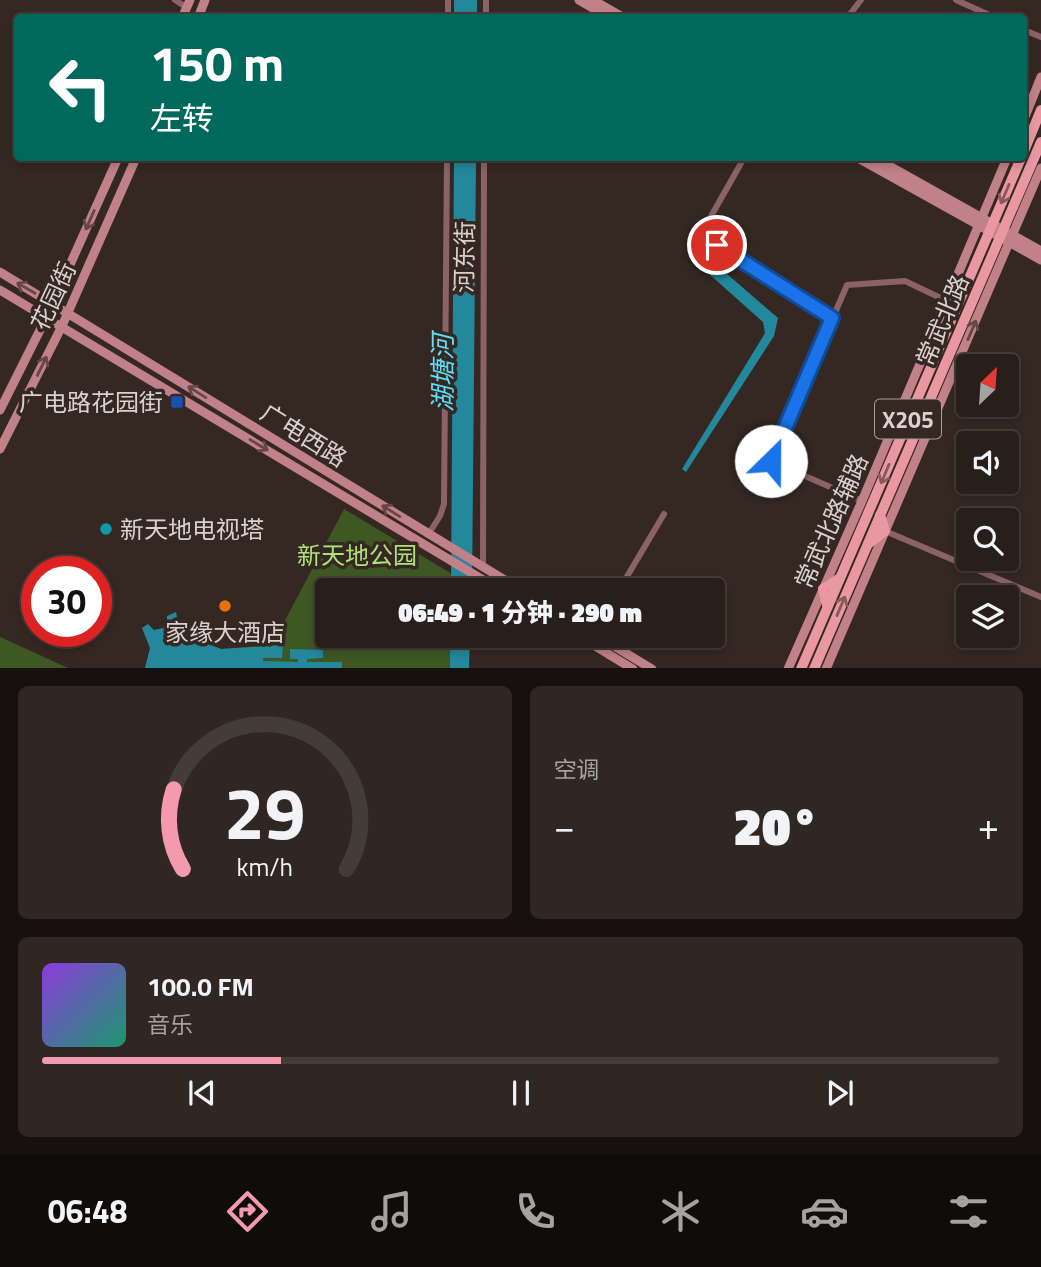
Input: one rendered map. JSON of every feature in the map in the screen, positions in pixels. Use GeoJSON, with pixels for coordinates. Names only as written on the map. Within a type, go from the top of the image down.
{"type":"FeatureCollection","features":[{"type":"Feature","properties":{"kind":"main road"},"geometry":{"type":"LineString","coordinates":[[579,0],[603,14]]}},
{"type":"Feature","properties":{"kind":"main road"},"geometry":{"type":"LineString","coordinates":[[593,0],[617,14]]}},
{"type":"Feature","properties":{"kind":"main road"},"geometry":{"type":"LineString","coordinates":[[1027,111],[1041,77]]}},
{"type":"Feature","properties":{"kind":"main road"},"geometry":{"type":"LineString","coordinates":[[1027,144],[1041,110]]}},
{"type":"Feature","properties":{"kind":"main road","name":"常武北路"},"geometry":{"type":"LineString","coordinates":[[814,668],[931,398],[1007,236],[1041,142]]}},
{"type":"Feature","properties":{"kind":"main road","name":"花园街"},"geometry":{"type":"LineString","coordinates":[[0,410],[46,318],[117,161]]}},
{"type":"Feature","properties":{"kind":"main road","name":"花园街"},"geometry":{"type":"LineString","coordinates":[[0,449],[62,326],[135,161]]}},
{"type":"Feature","properties":{"kind":"main road"},"geometry":{"type":"LineString","coordinates":[[864,161],[981,221]]}},
{"type":"Feature","properties":{"kind":"main road"},"geometry":{"type":"LineString","coordinates":[[880,161],[1007,236],[1041,251]]}},
{"type":"Feature","properties":{"kind":"main road","name":"常武北路辅路"},"geometry":{"type":"LineString","coordinates":[[788,668],[1006,161]]}},
{"type":"Feature","properties":{"kind":"main road","name":"常武北路"},"geometry":{"type":"LineString","coordinates":[[800,668],[1020,161]]}},
{"type":"Feature","properties":{"kind":"main road"},"geometry":{"type":"LineString","coordinates":[[826,668],[935,415],[1007,236],[1041,168]]}},
{"type":"Feature","properties":{"kind":"main road"},"geometry":{"type":"LineString","coordinates":[[1007,236],[1041,260]]}},
{"type":"Feature","properties":{"kind":"main road"},"geometry":{"type":"LineString","coordinates":[[0,272],[52,303]]}},
{"type":"Feature","properties":{"kind":"main road"},"geometry":{"type":"LineString","coordinates":[[0,290],[46,318]]}},
{"type":"Feature","properties":{"kind":"main road","name":"广电西路"},"geometry":{"type":"LineString","coordinates":[[52,303],[501,578]]}},
{"type":"Feature","properties":{"kind":"main road","name":"广电西路"},"geometry":{"type":"LineString","coordinates":[[46,318],[481,578]]}},
{"type":"Feature","properties":{"kind":"main road"},"geometry":{"type":"LineString","coordinates":[[931,398],[935,415]]}},
{"type":"Feature","properties":{"kind":"main road"},"geometry":{"type":"LineString","coordinates":[[921,421],[935,415]]}},
{"type":"Feature","properties":{"kind":"main road"},"geometry":{"type":"LineString","coordinates":[[880,515],[885,531]]}},
{"type":"Feature","properties":{"kind":"main road"},"geometry":{"type":"LineString","coordinates":[[867,545],[885,531]]}},
{"type":"Feature","properties":{"kind":"main road"},"geometry":{"type":"LineString","coordinates":[[828,606],[822,589],[840,578]]}},
{"type":"Feature","properties":{"kind":"main road"},"geometry":{"type":"LineString","coordinates":[[599,648],[633,668]]}},
{"type":"Feature","properties":{"kind":"main road"},"geometry":{"type":"LineString","coordinates":[[618,648],[652,668]]}},
{"type":"Feature","properties":{"kind":"street"},"geometry":{"type":"LineString","coordinates":[[175,0],[188,4]]}},
{"type":"Feature","properties":{"kind":"street"},"geometry":{"type":"LineString","coordinates":[[850,14],[861,0]]}},
{"type":"Feature","properties":{"kind":"street"},"geometry":{"type":"LineString","coordinates":[[956,0],[987,14]]}},
{"type":"Feature","properties":{"kind":"street"},"geometry":{"type":"LineString","coordinates":[[428,534],[440,516],[444,504],[447,161]]}},
{"type":"Feature","properties":{"kind":"street","name":"河东街"},"geometry":{"type":"LineString","coordinates":[[479,565],[484,161]]}},
{"type":"Feature","properties":{"kind":"street"},"geometry":{"type":"LineString","coordinates":[[742,161],[701,234],[832,318]]}},
{"type":"Feature","properties":{"kind":"street"},"geometry":{"type":"LineString","coordinates":[[862,501],[771,461],[847,285],[905,281],[947,301]]}},
{"type":"Feature","properties":{"kind":"street"},"geometry":{"type":"LineString","coordinates":[[626,578],[664,514]]}},
{"type":"Feature","properties":{"kind":"street"},"geometry":{"type":"LineString","coordinates":[[885,531],[1041,597]]}},
{"type":"Feature","properties":{"kind":"green space","name":"新天地公园"},"geometry":{"type":"Polygon","coordinates":[[[344,509],[452,574],[452,578],[315,578],[315,648],[450,648],[450,668],[161,668],[207,644],[221,649],[272,645],[344,509]]]}},
{"type":"Feature","properties":{"kind":"green space"},"geometry":{"type":"Polygon","coordinates":[[[0,637],[21,647],[68,668],[0,668],[0,637]]]}},
{"type":"Feature","properties":{"kind":"water"},"geometry":{"type":"Polygon","coordinates":[[[454,0],[477,0],[477,14],[454,14],[454,0]]]}},
{"type":"Feature","properties":{"kind":"water"},"geometry":{"type":"Polygon","coordinates":[[[454,161],[476,161],[472,578],[451,578],[454,161]]]}},
{"type":"Feature","properties":{"kind":"water"},"geometry":{"type":"Polygon","coordinates":[[[697,248],[778,318],[774,336],[686,472],[682,469],[765,333],[763,322],[690,257],[697,248]]]}},
{"type":"Feature","properties":{"kind":"water"},"geometry":{"type":"Polygon","coordinates":[[[176,612],[180,632],[221,649],[283,645],[282,658],[263,658],[263,661],[298,662],[298,659],[290,659],[290,649],[323,650],[323,658],[307,659],[307,662],[342,662],[342,668],[145,668],[150,648],[142,628],[148,624],[154,630],[163,628],[167,623],[167,616],[176,612]]]}},
{"type":"Feature","properties":{"kind":"water"},"geometry":{"type":"Polygon","coordinates":[[[450,648],[470,648],[469,668],[450,668],[450,648]]]}},
{"type":"Feature","properties":{"kind":"place","name":"广电路花园街"},"geometry":{"type":"Point","coordinates":[177,402]}},
{"type":"Feature","properties":{"kind":"place","name":"新天地电视塔"},"geometry":{"type":"Point","coordinates":[106,529]}},
{"type":"Feature","properties":{"kind":"place","name":"家缘大酒店"},"geometry":{"type":"Point","coordinates":[225,606]}},
{"type":"Feature","properties":{"kind":"route"},"geometry":{"type":"LineString","coordinates":[[717,245],[832,318],[771,461]]}},
{"type":"Feature","properties":{"kind":"water label","name":"湖塘河"},"geometry":{"type":"Point","coordinates":[442,373]}}]}
